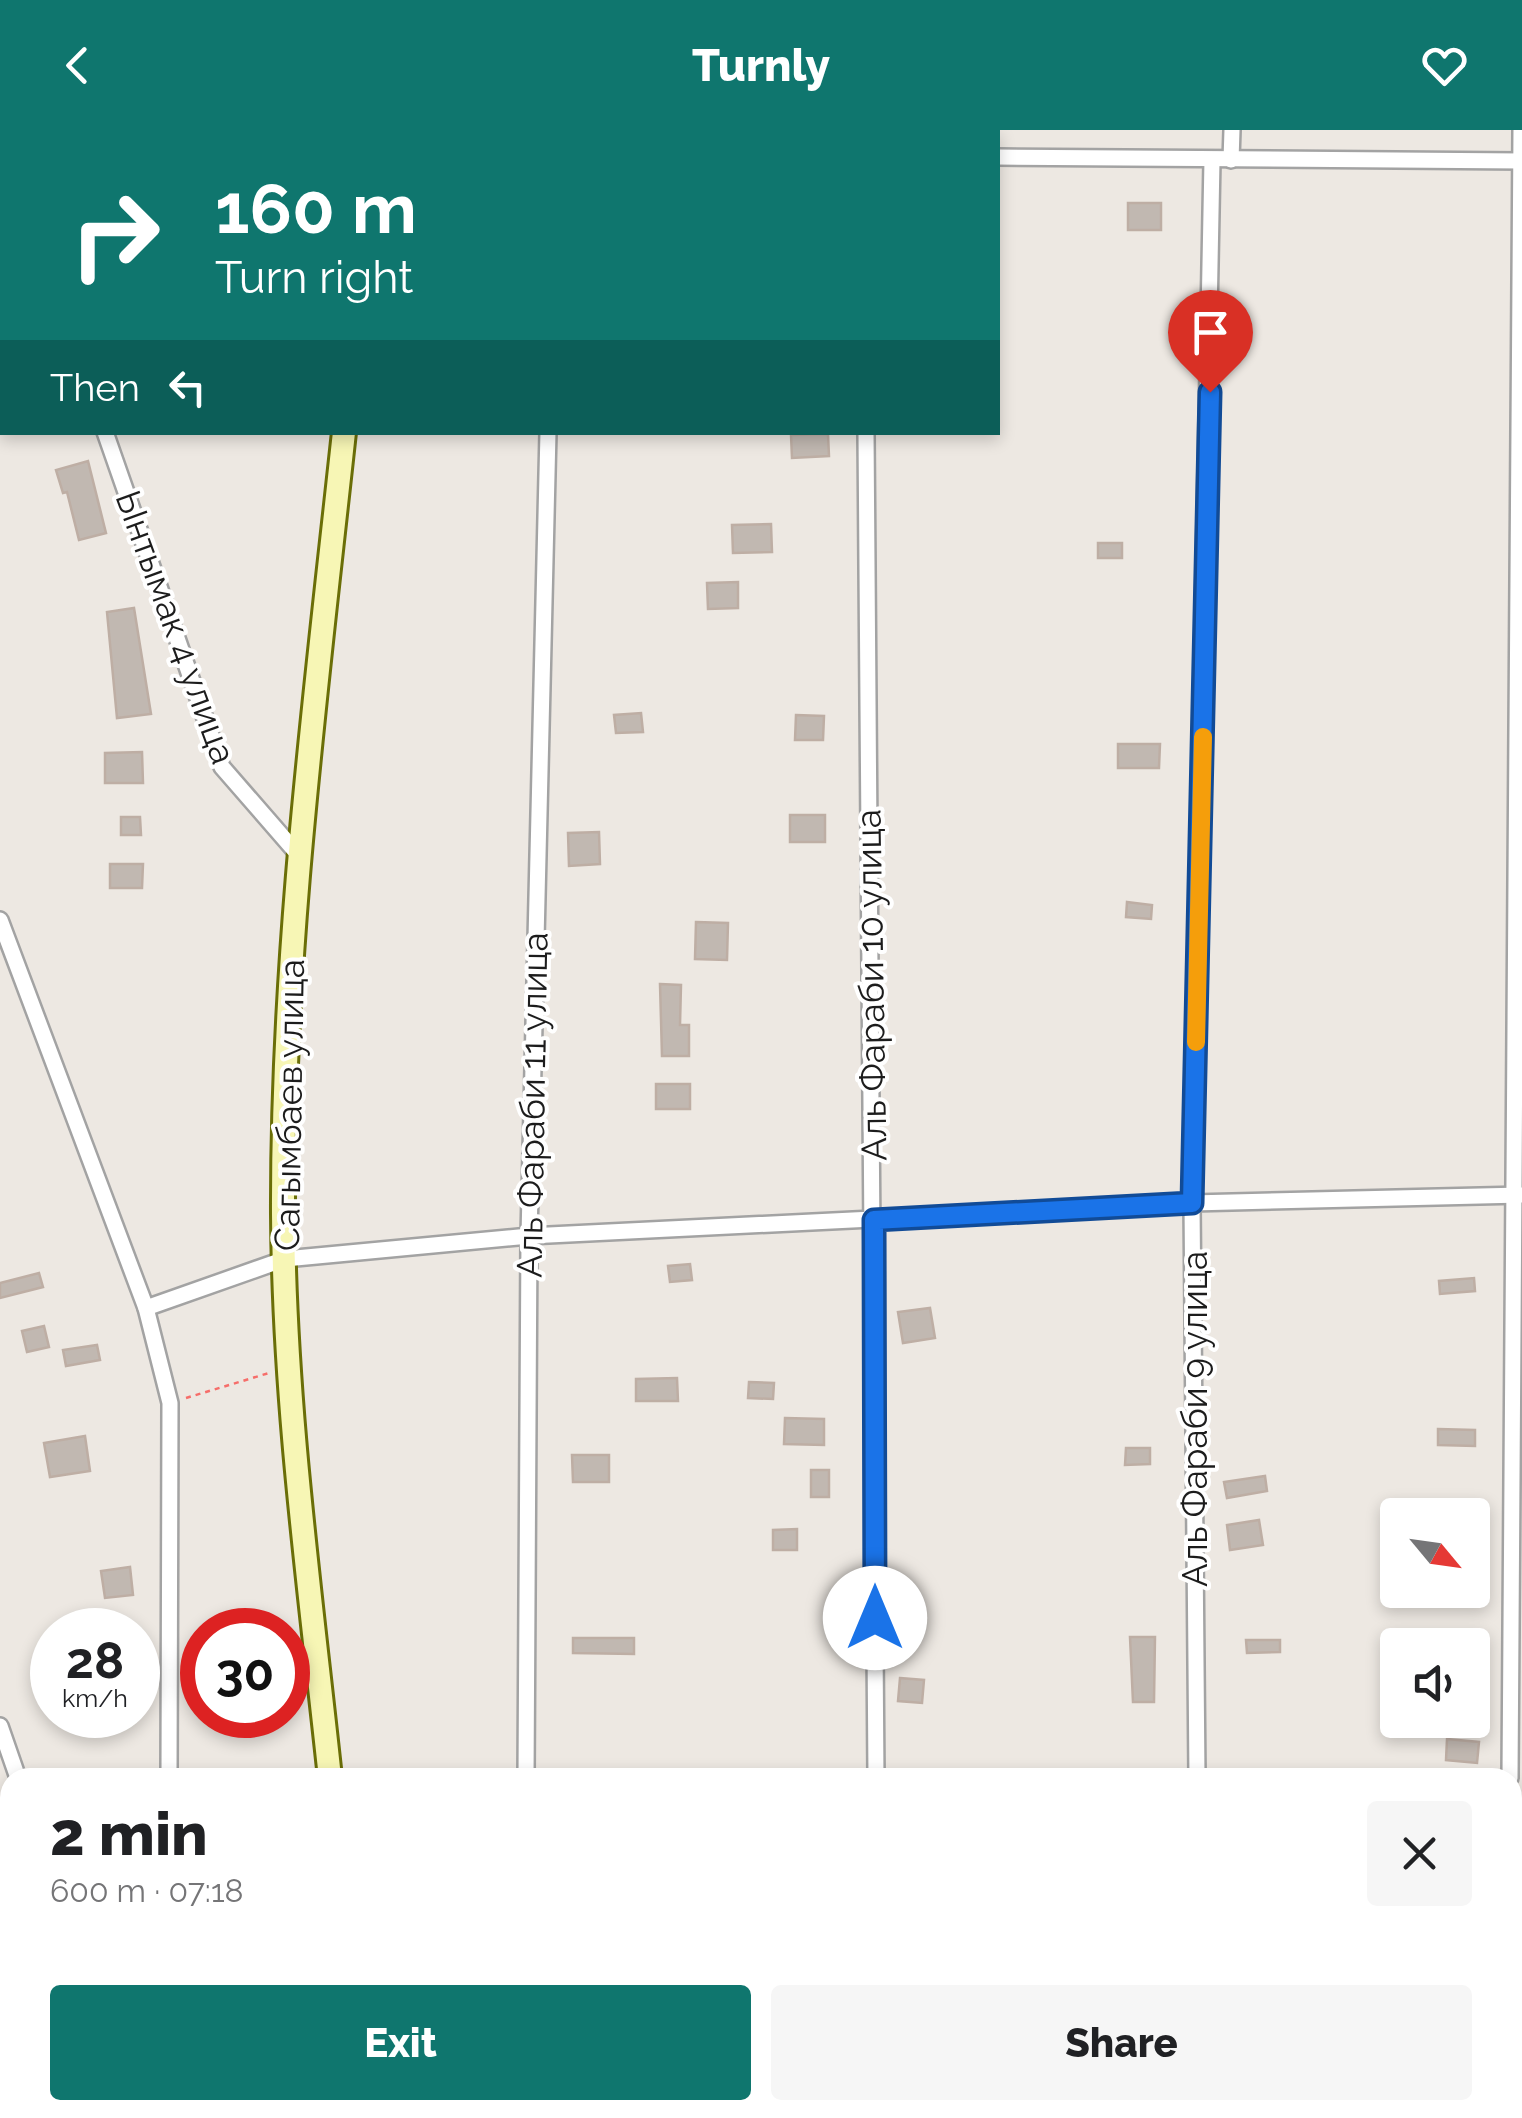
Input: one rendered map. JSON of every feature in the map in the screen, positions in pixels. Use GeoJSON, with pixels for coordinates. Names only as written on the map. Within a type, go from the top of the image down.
{"type":"FeatureCollection","features":[{"type":"Feature","properties":{"kind":"street"},"geometry":{"type":"LineString","coordinates":[[1231,160],[1232,130]]}},
{"type":"Feature","properties":{"kind":"street"},"geometry":{"type":"LineString","coordinates":[[1510,1768],[1521,130]]}},
{"type":"Feature","properties":{"kind":"street"},"geometry":{"type":"LineString","coordinates":[[1000,157],[1520,162]]}},
{"type":"Feature","properties":{"kind":"street","name":"Аль Фараби 9 улица"},"geometry":{"type":"LineString","coordinates":[[1196,1768],[1192,1203],[1212,160]]}},
{"type":"Feature","properties":{"kind":"street","name":"Ынтымак 4 улица"},"geometry":{"type":"LineString","coordinates":[[106,435],[222,767],[302,859]]}},
{"type":"Feature","properties":{"kind":"street","name":"Сагымбаев улица"},"geometry":{"type":"LineString","coordinates":[[329,1768],[288,1367],[284,1259],[292,942],[344,435]]}},
{"type":"Feature","properties":{"kind":"street","name":"Аль Фараби 11 улица"},"geometry":{"type":"LineString","coordinates":[[526,1768],[530,1236],[548,435]]}},
{"type":"Feature","properties":{"kind":"street","name":"Аль Фараби 10 улица"},"geometry":{"type":"LineString","coordinates":[[866,435],[876,1768]]}},
{"type":"Feature","properties":{"kind":"street"},"geometry":{"type":"LineString","coordinates":[[0,920],[146,1308],[170,1403],[169,1768]]}},
{"type":"Feature","properties":{"kind":"street"},"geometry":{"type":"LineString","coordinates":[[146,1308],[284,1259],[530,1236],[1192,1203],[1516,1195]]}},
{"type":"Feature","properties":{"kind":"street"},"geometry":{"type":"LineString","coordinates":[[0,1726],[15,1768]]}},
{"type":"Feature","properties":{"kind":"path"},"geometry":{"type":"LineString","coordinates":[[170,1403],[288,1367]]}},
{"type":"Feature","properties":{"kind":"building"},"geometry":{"type":"Polygon","coordinates":[[[1128,203],[1161,203],[1161,230],[1128,230],[1128,203]]]}},
{"type":"Feature","properties":{"kind":"building"},"geometry":{"type":"Polygon","coordinates":[[[791,435],[828,435],[829,456],[792,458],[791,435]]]}},
{"type":"Feature","properties":{"kind":"building"},"geometry":{"type":"Polygon","coordinates":[[[88,461],[106,533],[79,540],[67,492],[63,493],[56,470],[88,461]]]}},
{"type":"Feature","properties":{"kind":"building"},"geometry":{"type":"Polygon","coordinates":[[[771,524],[772,552],[733,553],[732,525],[771,524]]]}},
{"type":"Feature","properties":{"kind":"building"},"geometry":{"type":"Polygon","coordinates":[[[1098,543],[1122,543],[1122,558],[1098,558],[1098,543]]]}},
{"type":"Feature","properties":{"kind":"building"},"geometry":{"type":"Polygon","coordinates":[[[738,582],[738,608],[708,609],[707,583],[738,582]]]}},
{"type":"Feature","properties":{"kind":"building"},"geometry":{"type":"Polygon","coordinates":[[[134,608],[151,714],[117,718],[107,612],[134,608]]]}},
{"type":"Feature","properties":{"kind":"building"},"geometry":{"type":"Polygon","coordinates":[[[641,713],[643,732],[616,733],[614,715],[641,713]]]}},
{"type":"Feature","properties":{"kind":"building"},"geometry":{"type":"Polygon","coordinates":[[[796,715],[824,716],[823,740],[795,740],[796,715]]]}},
{"type":"Feature","properties":{"kind":"building"},"geometry":{"type":"Polygon","coordinates":[[[1118,744],[1160,744],[1159,768],[1118,768],[1118,744]]]}},
{"type":"Feature","properties":{"kind":"building"},"geometry":{"type":"Polygon","coordinates":[[[142,752],[143,783],[105,783],[105,753],[142,752]]]}},
{"type":"Feature","properties":{"kind":"building"},"geometry":{"type":"Polygon","coordinates":[[[790,815],[825,815],[825,842],[790,842],[790,815]]]}},
{"type":"Feature","properties":{"kind":"building"},"geometry":{"type":"Polygon","coordinates":[[[121,817],[140,817],[141,835],[121,835],[121,817]]]}},
{"type":"Feature","properties":{"kind":"building"},"geometry":{"type":"Polygon","coordinates":[[[599,832],[600,864],[569,866],[568,833],[599,832]]]}},
{"type":"Feature","properties":{"kind":"building"},"geometry":{"type":"Polygon","coordinates":[[[110,864],[143,864],[142,888],[110,888],[110,864]]]}},
{"type":"Feature","properties":{"kind":"building"},"geometry":{"type":"Polygon","coordinates":[[[1127,902],[1152,905],[1151,919],[1126,917],[1127,902]]]}},
{"type":"Feature","properties":{"kind":"building"},"geometry":{"type":"Polygon","coordinates":[[[696,922],[728,923],[727,960],[695,959],[696,922]]]}},
{"type":"Feature","properties":{"kind":"building"},"geometry":{"type":"Polygon","coordinates":[[[660,984],[681,985],[680,1025],[689,1025],[689,1056],[662,1056],[660,984]]]}},
{"type":"Feature","properties":{"kind":"building"},"geometry":{"type":"Polygon","coordinates":[[[656,1084],[690,1084],[690,1109],[656,1109],[656,1084]]]}},
{"type":"Feature","properties":{"kind":"building"},"geometry":{"type":"Polygon","coordinates":[[[690,1264],[692,1280],[670,1282],[668,1266],[690,1264]]]}},
{"type":"Feature","properties":{"kind":"building"},"geometry":{"type":"Polygon","coordinates":[[[39,1273],[43,1287],[0,1298],[0,1283],[39,1273]]]}},
{"type":"Feature","properties":{"kind":"building"},"geometry":{"type":"Polygon","coordinates":[[[1474,1278],[1475,1291],[1440,1294],[1439,1281],[1474,1278]]]}},
{"type":"Feature","properties":{"kind":"building"},"geometry":{"type":"Polygon","coordinates":[[[930,1308],[935,1338],[903,1343],[898,1312],[930,1308]]]}},
{"type":"Feature","properties":{"kind":"building"},"geometry":{"type":"Polygon","coordinates":[[[44,1326],[49,1347],[27,1352],[22,1331],[44,1326]]]}},
{"type":"Feature","properties":{"kind":"building"},"geometry":{"type":"Polygon","coordinates":[[[97,1345],[100,1360],[66,1366],[63,1350],[97,1345]]]}},
{"type":"Feature","properties":{"kind":"building"},"geometry":{"type":"Polygon","coordinates":[[[677,1378],[678,1401],[636,1401],[636,1379],[677,1378]]]}},
{"type":"Feature","properties":{"kind":"building"},"geometry":{"type":"Polygon","coordinates":[[[749,1382],[774,1383],[773,1399],[748,1398],[749,1382]]]}},
{"type":"Feature","properties":{"kind":"building"},"geometry":{"type":"Polygon","coordinates":[[[785,1418],[824,1419],[824,1445],[784,1444],[785,1418]]]}},
{"type":"Feature","properties":{"kind":"building"},"geometry":{"type":"Polygon","coordinates":[[[1438,1429],[1475,1430],[1475,1446],[1438,1445],[1438,1429]]]}},
{"type":"Feature","properties":{"kind":"building"},"geometry":{"type":"Polygon","coordinates":[[[85,1436],[90,1471],[50,1477],[44,1443],[85,1436]]]}},
{"type":"Feature","properties":{"kind":"building"},"geometry":{"type":"Polygon","coordinates":[[[1126,1448],[1150,1448],[1150,1464],[1125,1465],[1126,1448]]]}},
{"type":"Feature","properties":{"kind":"building"},"geometry":{"type":"Polygon","coordinates":[[[572,1455],[609,1455],[609,1482],[573,1482],[572,1455]]]}},
{"type":"Feature","properties":{"kind":"building"},"geometry":{"type":"Polygon","coordinates":[[[811,1470],[829,1470],[829,1497],[811,1497],[811,1470]]]}},
{"type":"Feature","properties":{"kind":"building"},"geometry":{"type":"Polygon","coordinates":[[[1265,1476],[1267,1491],[1227,1498],[1224,1482],[1265,1476]]]}},
{"type":"Feature","properties":{"kind":"building"},"geometry":{"type":"Polygon","coordinates":[[[1259,1520],[1263,1545],[1230,1550],[1227,1525],[1259,1520]]]}},
{"type":"Feature","properties":{"kind":"building"},"geometry":{"type":"Polygon","coordinates":[[[797,1529],[797,1550],[773,1550],[773,1530],[797,1529]]]}},
{"type":"Feature","properties":{"kind":"building"},"geometry":{"type":"Polygon","coordinates":[[[130,1567],[133,1595],[105,1598],[101,1571],[130,1567]]]}},
{"type":"Feature","properties":{"kind":"building"},"geometry":{"type":"Polygon","coordinates":[[[1130,1637],[1155,1637],[1154,1702],[1133,1702],[1130,1637]]]}},
{"type":"Feature","properties":{"kind":"building"},"geometry":{"type":"Polygon","coordinates":[[[573,1638],[634,1638],[634,1654],[573,1653],[573,1638]]]}},
{"type":"Feature","properties":{"kind":"building"},"geometry":{"type":"Polygon","coordinates":[[[1246,1640],[1280,1640],[1280,1652],[1247,1653],[1246,1640]]]}},
{"type":"Feature","properties":{"kind":"building"},"geometry":{"type":"Polygon","coordinates":[[[900,1678],[924,1680],[922,1703],[898,1701],[900,1678]]]}},
{"type":"Feature","properties":{"kind":"building"},"geometry":{"type":"Polygon","coordinates":[[[1447,1739],[1479,1742],[1477,1763],[1446,1760],[1447,1739]]]}},
{"type":"Feature","properties":{"kind":"slow traffic"},"geometry":{"type":"LineString","coordinates":[[1196,1042],[1203,737]]}},
{"type":"Feature","properties":{"kind":"route"},"geometry":{"type":"LineString","coordinates":[[875,1618],[874,1220],[1192,1203],[1210,392]]}}]}
